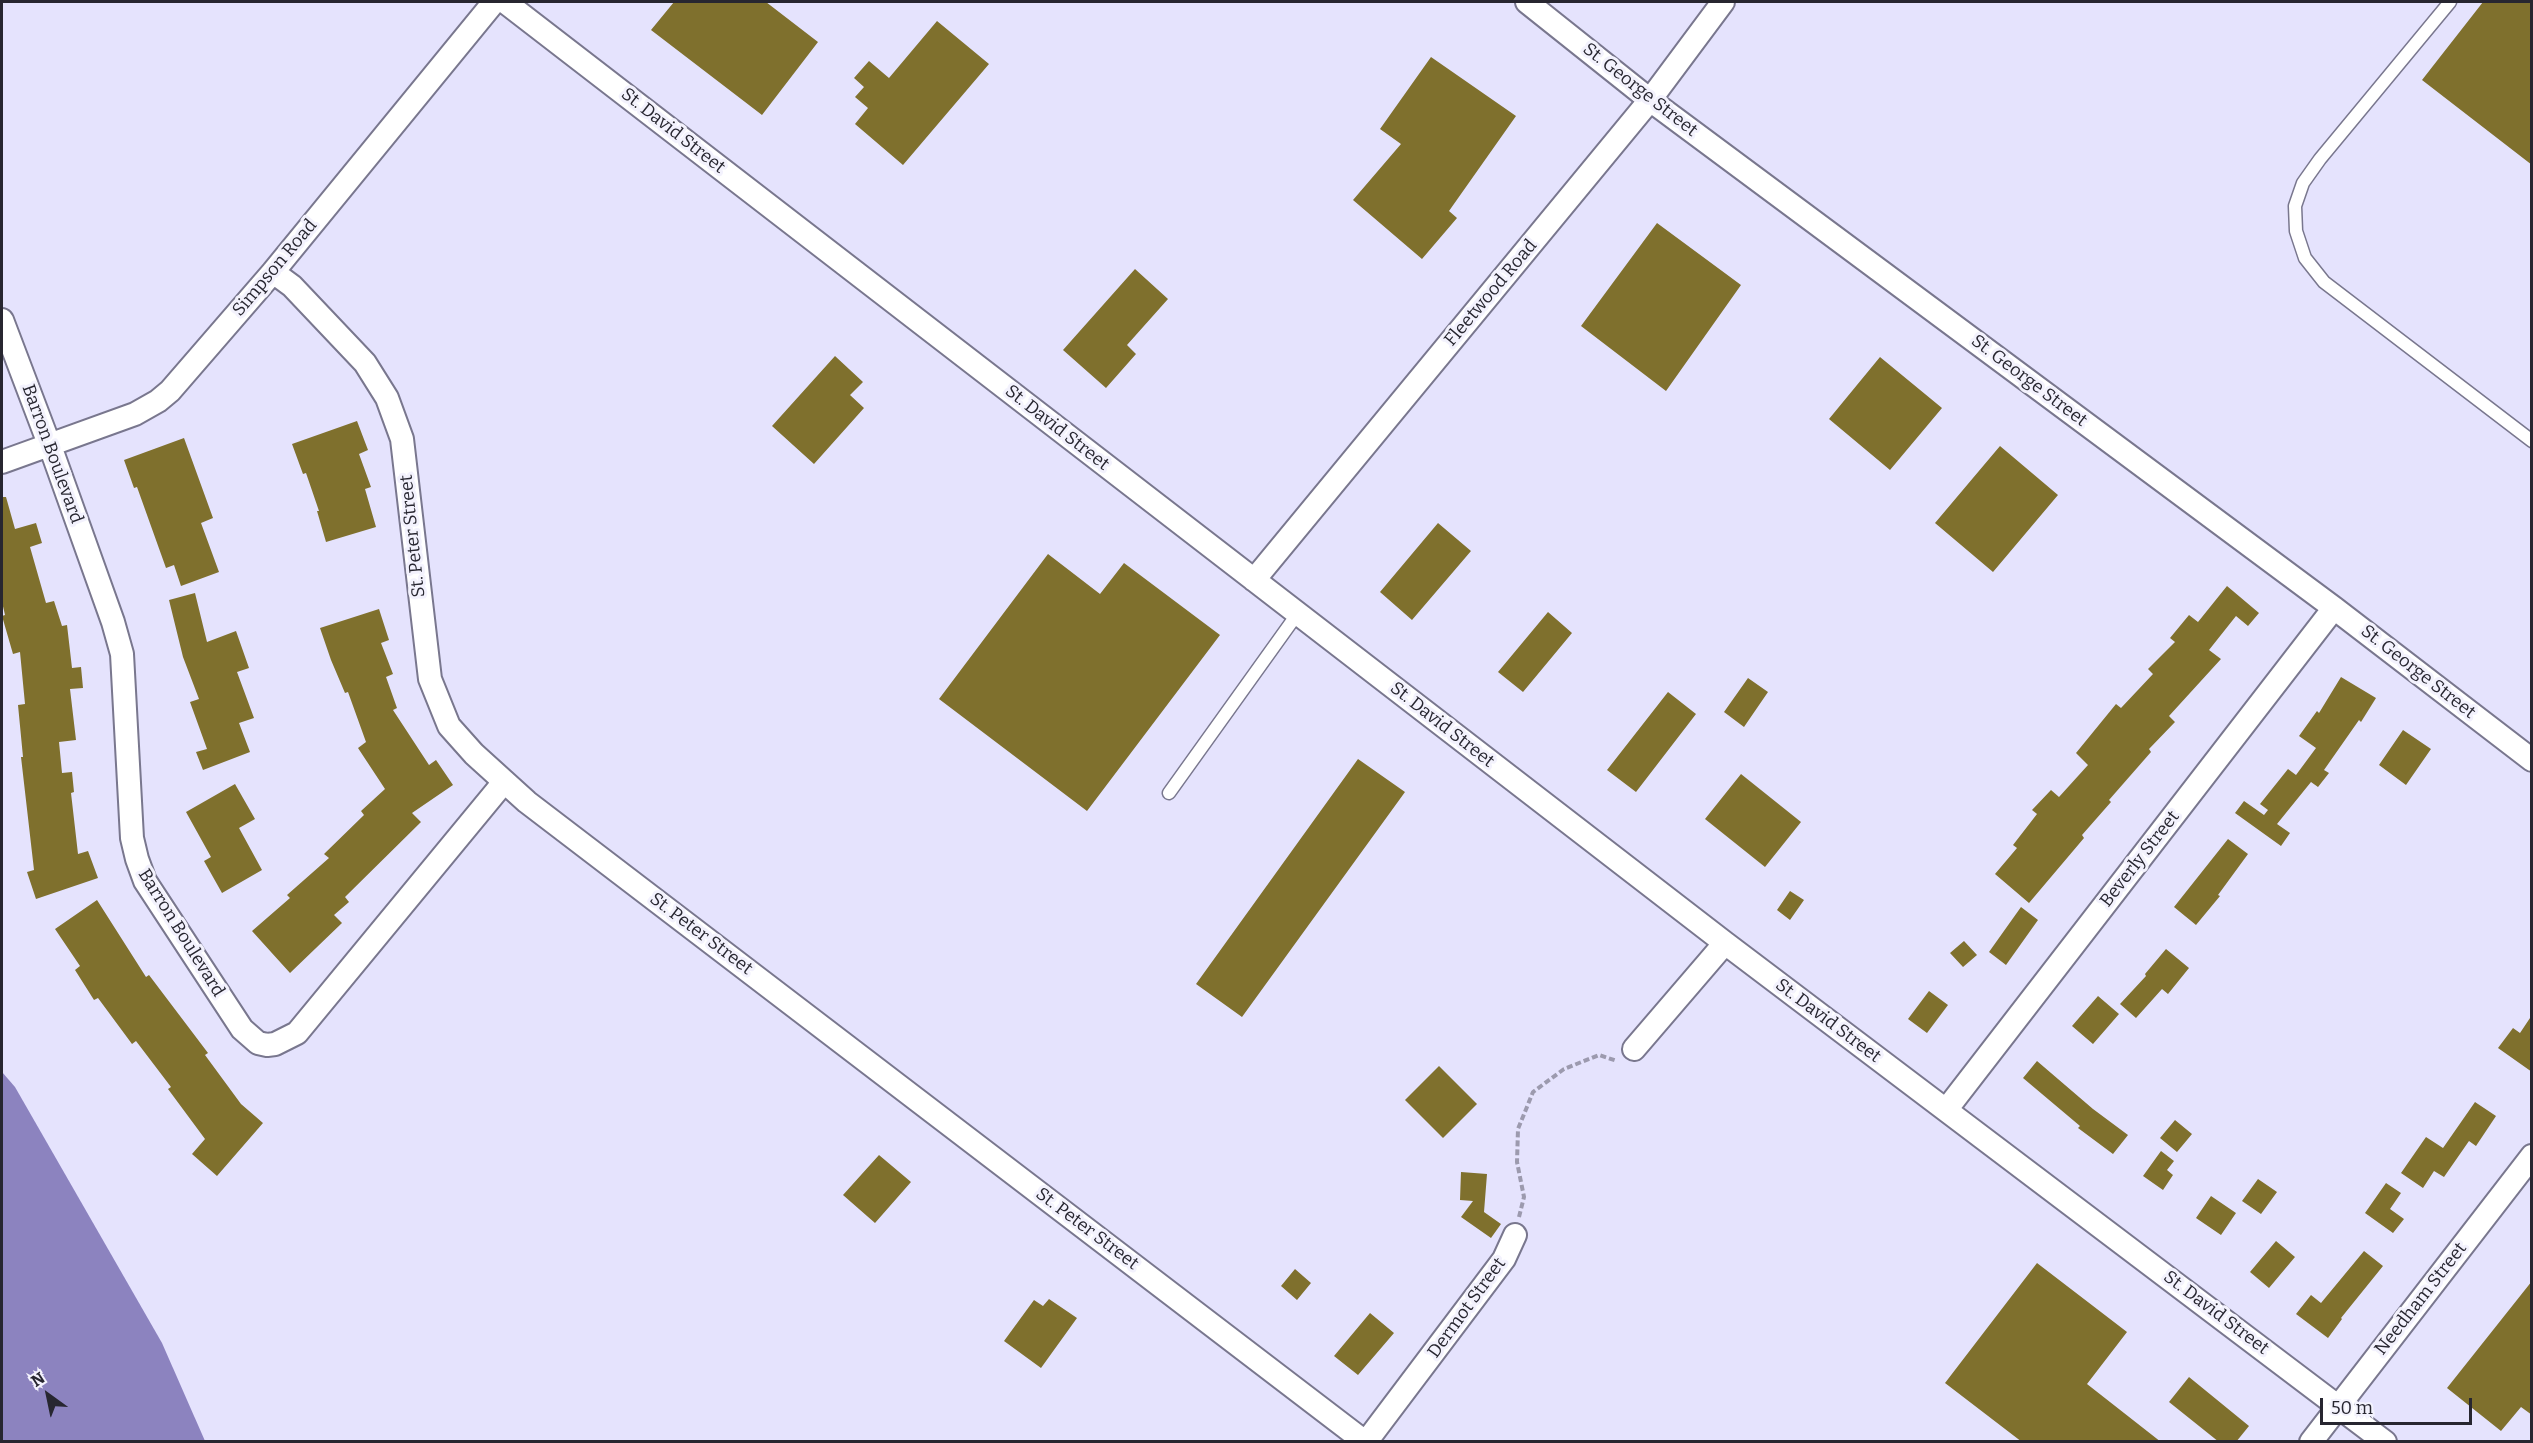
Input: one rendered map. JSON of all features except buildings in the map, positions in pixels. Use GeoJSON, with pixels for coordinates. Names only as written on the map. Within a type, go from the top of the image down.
{"type":"FeatureCollection","features":[{"type":"Feature","properties":{"kind":"street","name":"Simpson Road"},"geometry":{"type":"LineString","coordinates":[[2,462],[135,414],[159,401],[273,272],[494,2]]}},
{"type":"Feature","properties":{"kind":"street","name":"St. David Street"},"geometry":{"type":"LineString","coordinates":[[505,2],[1725,944],[2385,1442]]}},
{"type":"Feature","properties":{"kind":"street","name":"St. George Street"},"geometry":{"type":"LineString","coordinates":[[1527,2],[1650,100],[2334,608],[2532,760]]}},
{"type":"Feature","properties":{"kind":"street","name":"Fleetwood Road"},"geometry":{"type":"LineString","coordinates":[[1254,580],[1650,100],[1723,2]]}},
{"type":"Feature","properties":{"kind":"street","name":"St. Peter Street"},"geometry":{"type":"LineString","coordinates":[[273,272],[292,286],[365,363],[387,398],[402,439],[430,679],[449,726],[474,754],[537,809],[1365,1442]]}},
{"type":"Feature","properties":{"kind":"street","name":"Barron Boulevard"},"geometry":{"type":"LineString","coordinates":[[2,320],[50,444],[113,622],[122,654],[132,838],[137,859],[145,881],[242,1029],[258,1043],[275,1044],[297,1033],[504,782]]}},
{"type":"Feature","properties":{"kind":"street","name":"Beverly Street"},"geometry":{"type":"LineString","coordinates":[[1946,1110],[2334,608]]}},
{"type":"Feature","properties":{"kind":"street"},"geometry":{"type":"LineString","coordinates":[[1634,1048],[1725,944]]}},
{"type":"Feature","properties":{"kind":"street","name":"Needham Street"},"geometry":{"type":"LineString","coordinates":[[2311,1442],[2532,1156]]}},
{"type":"Feature","properties":{"kind":"street","name":"Dermot Street"},"geometry":{"type":"LineString","coordinates":[[1365,1442],[1504,1259],[1515,1235]]}},
{"type":"Feature","properties":{"kind":"lane"},"geometry":{"type":"LineString","coordinates":[[2450,2],[2309,175],[2295,206],[2296,231],[2305,258],[2324,282],[2532,441]]}},
{"type":"Feature","properties":{"kind":"lane"},"geometry":{"type":"LineString","coordinates":[[1169,793],[1298,614]]}},
{"type":"Feature","properties":{"kind":"path"},"geometry":{"type":"LineString","coordinates":[[1515,1235],[1524,1197],[1517,1162],[1518,1129],[1533,1092],[1564,1069],[1599,1055],[1618,1061],[1634,1048]]}},
{"type":"Feature","properties":{"kind":"shaded area"},"geometry":{"type":"Polygon","coordinates":[[[2,1072],[15,1087],[162,1343],[205,1441],[2,1441],[2,1072]]]}}]}
